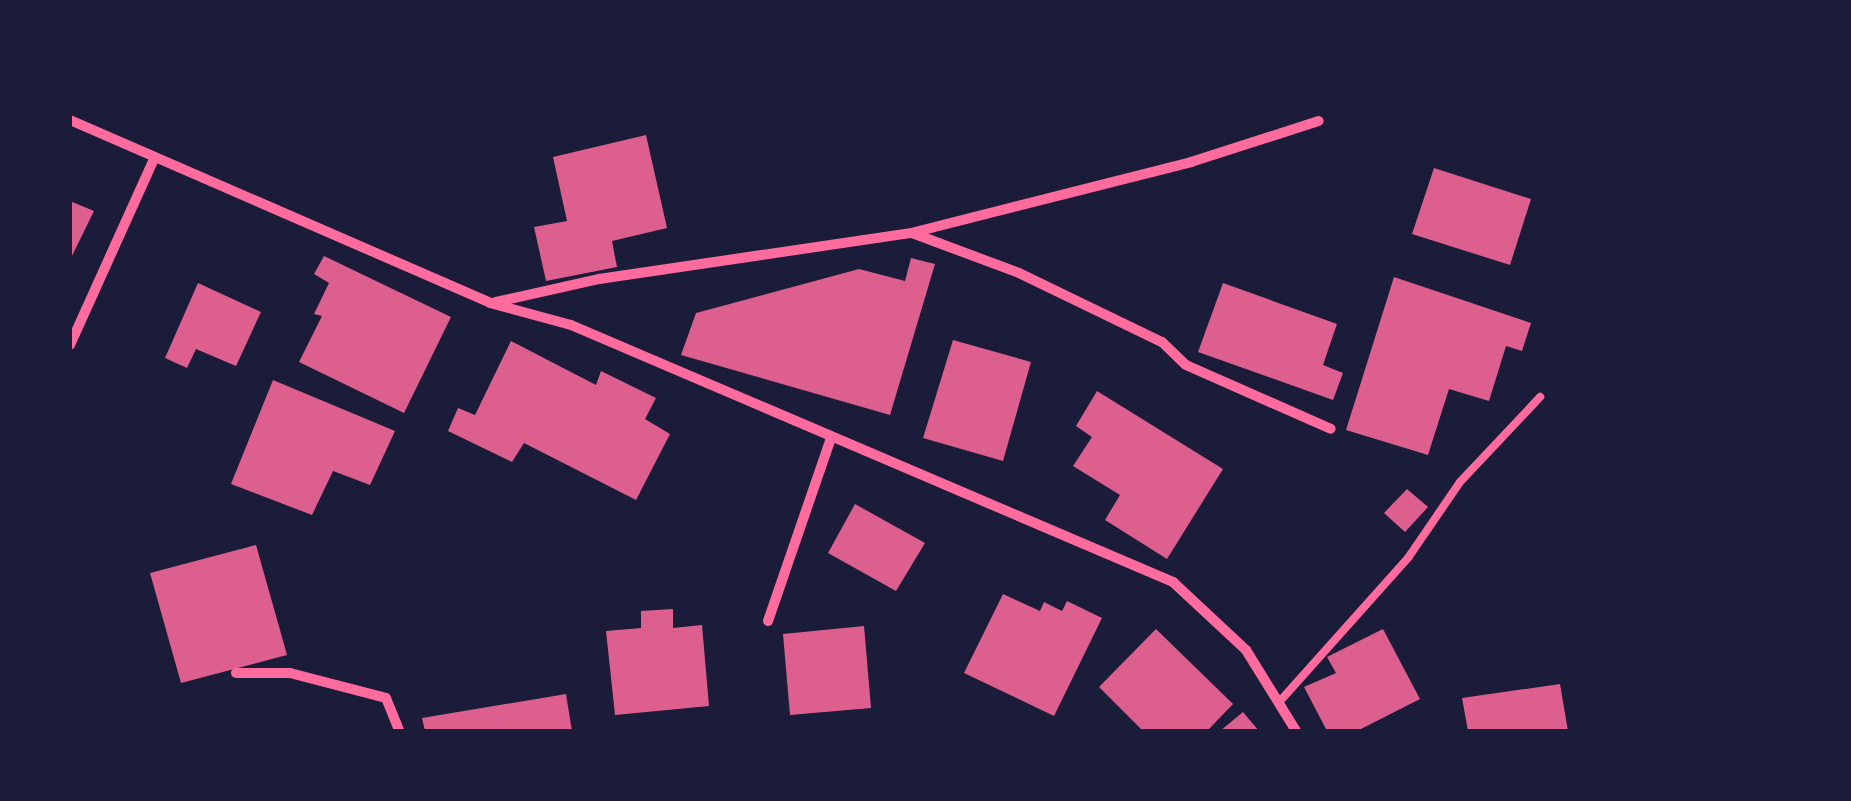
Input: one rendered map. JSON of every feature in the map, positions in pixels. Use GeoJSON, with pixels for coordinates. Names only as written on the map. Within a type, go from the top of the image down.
{"type":"FeatureCollection","features":[{"type":"Feature","properties":{"kind":"street"},"geometry":{"type":"LineString","coordinates":[[70,120],[490,303],[571,326],[1173,582],[1246,650],[1281,700],[1296,731]]}},
{"type":"Feature","properties":{"kind":"street"},"geometry":{"type":"LineString","coordinates":[[490,303],[599,279],[912,233],[1191,162],[1319,121]]}},
{"type":"Feature","properties":{"kind":"street"},"geometry":{"type":"LineString","coordinates":[[70,346],[155,157]]}},
{"type":"Feature","properties":{"kind":"street"},"geometry":{"type":"LineString","coordinates":[[912,233],[1019,273],[1162,342],[1186,364],[1330,429]]}},
{"type":"Feature","properties":{"kind":"street"},"geometry":{"type":"LineString","coordinates":[[768,621],[831,438]]}},
{"type":"Feature","properties":{"kind":"street"},"geometry":{"type":"LineString","coordinates":[[236,673],[290,673],[386,698],[399,731]]}},
{"type":"Feature","properties":{"kind":"lane"},"geometry":{"type":"LineString","coordinates":[[1281,700],[1408,558],[1460,482],[1540,398]]}},
{"type":"Feature","properties":{"kind":"building"},"geometry":{"type":"Polygon","coordinates":[[[646,135],[667,228],[612,241],[617,267],[546,281],[534,227],[567,221],[553,157],[646,135]]]}},
{"type":"Feature","properties":{"kind":"building"},"geometry":{"type":"Polygon","coordinates":[[[1434,168],[1531,199],[1510,265],[1412,234],[1434,168]]]}},
{"type":"Feature","properties":{"kind":"building"},"geometry":{"type":"Polygon","coordinates":[[[70,201],[94,211],[70,260],[70,201]]]}},
{"type":"Feature","properties":{"kind":"building"},"geometry":{"type":"Polygon","coordinates":[[[324,256],[451,317],[404,413],[299,362],[322,316],[314,314],[329,283],[314,274],[324,256]]]}},
{"type":"Feature","properties":{"kind":"building"},"geometry":{"type":"Polygon","coordinates":[[[911,258],[935,264],[890,415],[681,355],[696,313],[859,269],[905,281],[911,258]]]}},
{"type":"Feature","properties":{"kind":"building"},"geometry":{"type":"Polygon","coordinates":[[[1394,277],[1531,323],[1522,351],[1506,346],[1489,401],[1449,389],[1428,455],[1346,430],[1394,277]]]}},
{"type":"Feature","properties":{"kind":"building"},"geometry":{"type":"Polygon","coordinates":[[[198,283],[261,312],[236,366],[196,349],[187,368],[165,358],[198,283]]]}},
{"type":"Feature","properties":{"kind":"building"},"geometry":{"type":"Polygon","coordinates":[[[1223,283],[1337,324],[1323,365],[1343,373],[1333,400],[1198,352],[1223,283]]]}},
{"type":"Feature","properties":{"kind":"building"},"geometry":{"type":"Polygon","coordinates":[[[953,340],[1031,362],[1003,461],[923,438],[953,340]]]}},
{"type":"Feature","properties":{"kind":"building"},"geometry":{"type":"Polygon","coordinates":[[[511,341],[596,385],[601,371],[656,398],[645,419],[670,434],[636,500],[524,443],[512,462],[448,431],[458,408],[475,415],[511,341]]]}},
{"type":"Feature","properties":{"kind":"building"},"geometry":{"type":"Polygon","coordinates":[[[273,380],[395,431],[370,485],[333,471],[312,515],[231,484],[273,380]]]}},
{"type":"Feature","properties":{"kind":"building"},"geometry":{"type":"Polygon","coordinates":[[[1097,391],[1223,469],[1167,559],[1105,520],[1120,495],[1073,466],[1092,437],[1076,426],[1097,391]]]}},
{"type":"Feature","properties":{"kind":"building"},"geometry":{"type":"Polygon","coordinates":[[[1407,489],[1428,507],[1405,532],[1384,513],[1407,489]]]}},
{"type":"Feature","properties":{"kind":"building"},"geometry":{"type":"Polygon","coordinates":[[[855,504],[925,543],[896,591],[828,553],[855,504]]]}},
{"type":"Feature","properties":{"kind":"building"},"geometry":{"type":"Polygon","coordinates":[[[256,545],[287,655],[181,683],[150,573],[256,545]]]}},
{"type":"Feature","properties":{"kind":"building"},"geometry":{"type":"Polygon","coordinates":[[[1003,594],[1040,611],[1044,602],[1062,611],[1067,601],[1102,618],[1054,716],[964,673],[1003,594]]]}},
{"type":"Feature","properties":{"kind":"building"},"geometry":{"type":"Polygon","coordinates":[[[673,609],[673,628],[702,625],[709,706],[615,715],[606,631],[641,628],[641,611],[673,609]]]}},
{"type":"Feature","properties":{"kind":"building"},"geometry":{"type":"Polygon","coordinates":[[[864,626],[871,708],[790,715],[783,634],[864,626]]]}},
{"type":"Feature","properties":{"kind":"building"},"geometry":{"type":"Polygon","coordinates":[[[1156,629],[1233,704],[1207,731],[1143,731],[1099,687],[1156,629]]]}},
{"type":"Feature","properties":{"kind":"building"},"geometry":{"type":"Polygon","coordinates":[[[1383,629],[1420,699],[1357,731],[1327,731],[1304,687],[1336,673],[1327,657],[1383,629]]]}},
{"type":"Feature","properties":{"kind":"building"},"geometry":{"type":"Polygon","coordinates":[[[1560,684],[1568,731],[1468,731],[1462,698],[1560,684]]]}},
{"type":"Feature","properties":{"kind":"building"},"geometry":{"type":"Polygon","coordinates":[[[566,694],[572,731],[425,731],[422,718],[566,694]]]}},
{"type":"Feature","properties":{"kind":"building"},"geometry":{"type":"Polygon","coordinates":[[[1243,712],[1259,731],[1220,731],[1243,712]]]}}]}
